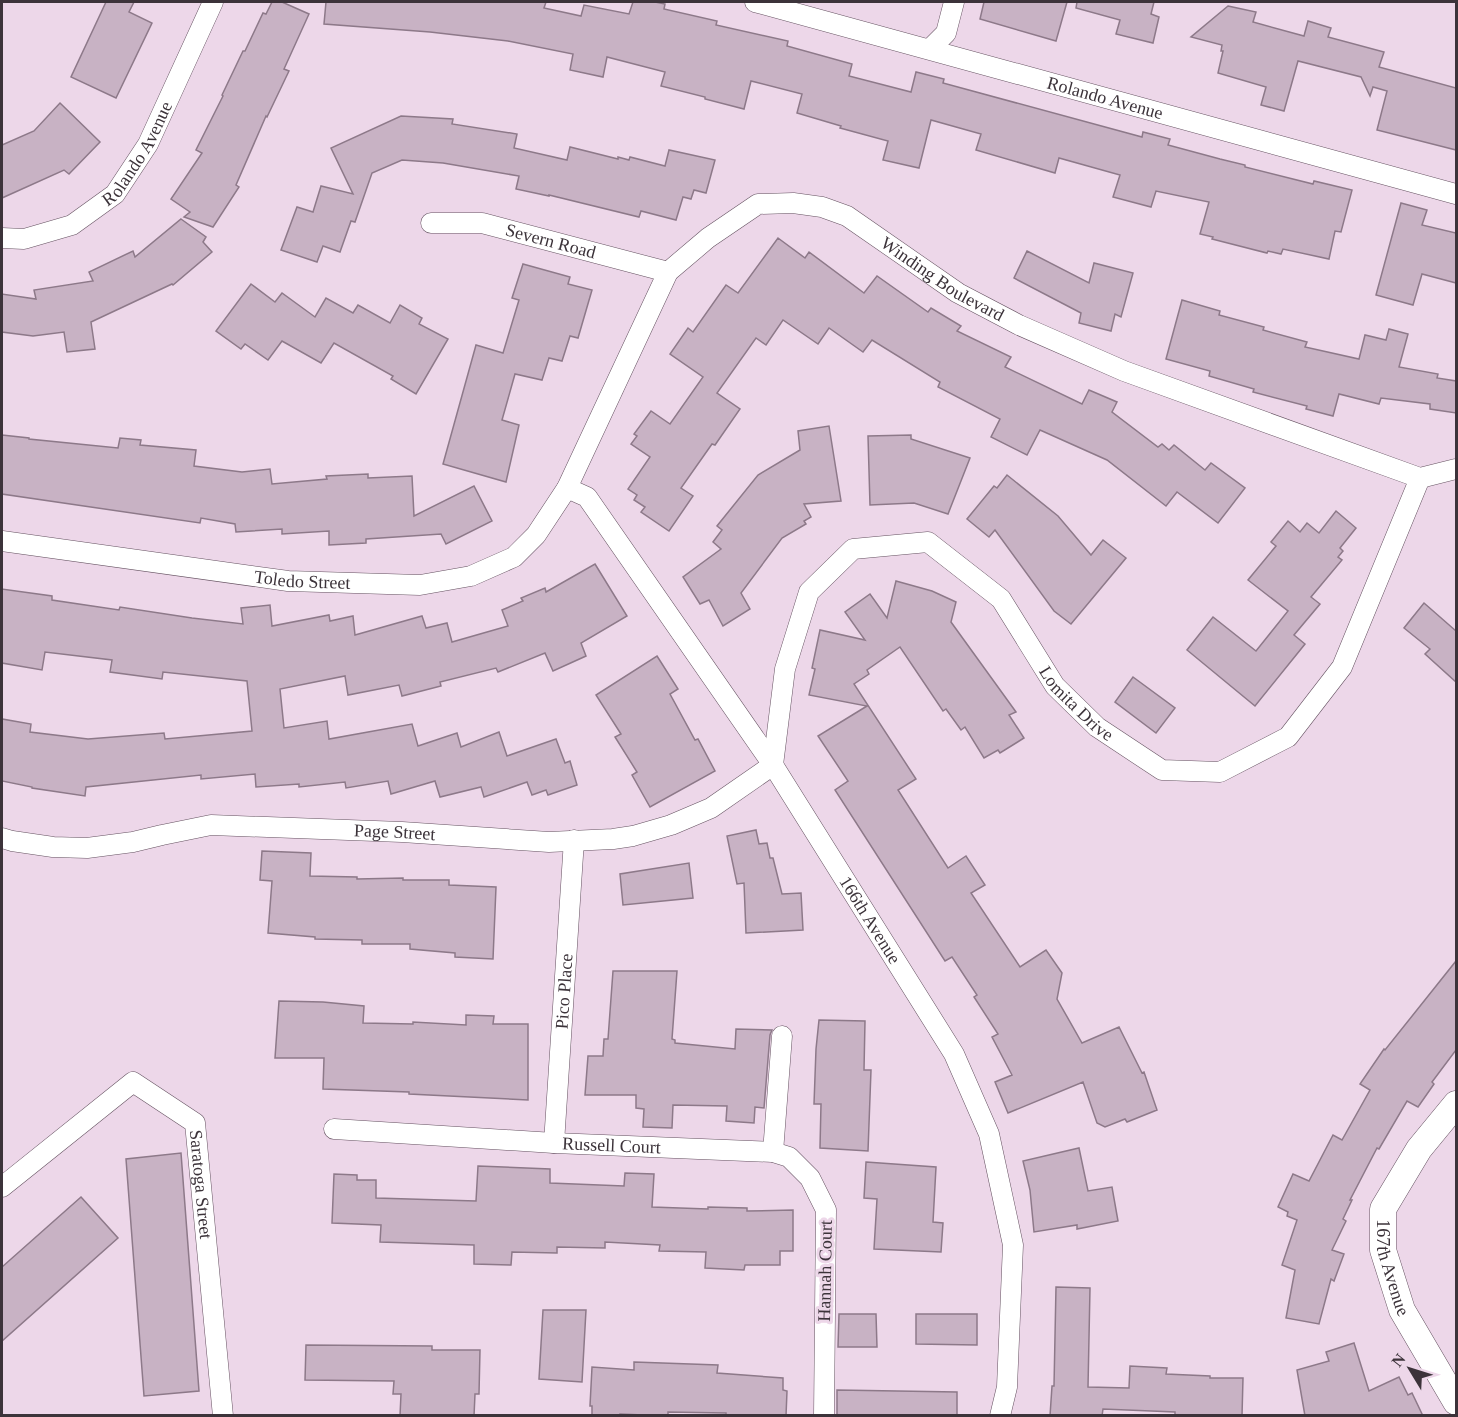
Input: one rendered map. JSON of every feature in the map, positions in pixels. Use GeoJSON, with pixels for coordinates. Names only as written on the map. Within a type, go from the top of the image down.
{"type":"FeatureCollection","features":[{"type":"Feature","properties":{"kind":"street","name":"Rolando Avenue"},"geometry":{"type":"LineString","coordinates":[[2,238],[24,239],[72,225],[115,194],[148,144],[213,2]]}},
{"type":"Feature","properties":{"kind":"street","name":"Rolando Avenue"},"geometry":{"type":"LineString","coordinates":[[755,2],[1456,194]]}},
{"type":"Feature","properties":{"kind":"street"},"geometry":{"type":"LineString","coordinates":[[930,49],[946,33],[954,2]]}},
{"type":"Feature","properties":{"kind":"street","name":"Winding Boulevard"},"geometry":{"type":"LineString","coordinates":[[567,488],[668,272],[708,238],[758,204],[793,202],[822,207],[847,216],[958,292],[1018,325],[1124,371],[1420,478]]}},
{"type":"Feature","properties":{"kind":"street","name":"Severn Road"},"geometry":{"type":"LineString","coordinates":[[431,223],[482,223],[668,272]]}},
{"type":"Feature","properties":{"kind":"street"},"geometry":{"type":"LineString","coordinates":[[1420,478],[1456,469]]}},
{"type":"Feature","properties":{"kind":"street","name":"Lomita Drive"},"geometry":{"type":"LineString","coordinates":[[773,765],[785,669],[809,592],[853,549],[928,542],[1001,599],[1055,687],[1097,727],[1162,770],[1220,772],[1288,737],[1342,667],[1420,478]]}},
{"type":"Feature","properties":{"kind":"street","name":"Toledo Street"},"geometry":{"type":"LineString","coordinates":[[2,541],[288,581],[420,585],[471,576],[514,557],[536,535],[567,488]]}},
{"type":"Feature","properties":{"kind":"street","name":"166th Avenue"},"geometry":{"type":"LineString","coordinates":[[567,488],[587,497],[773,765],[954,1054],[989,1134],[1013,1245],[1007,1387],[1000,1416]]}},
{"type":"Feature","properties":{"kind":"street","name":"Page Street"},"geometry":{"type":"LineString","coordinates":[[2,838],[52,847],[87,848],[133,842],[211,825],[402,832],[549,842],[613,839],[671,825],[711,808],[773,765]]}},
{"type":"Feature","properties":{"kind":"street","name":"Pico Place"},"geometry":{"type":"LineString","coordinates":[[554,1143],[573,840]]}},
{"type":"Feature","properties":{"kind":"street"},"geometry":{"type":"LineString","coordinates":[[773,1152],[782,1036]]}},
{"type":"Feature","properties":{"kind":"street","name":"Saratoga Street"},"geometry":{"type":"LineString","coordinates":[[2,1187],[133,1082],[195,1123],[223,1416]]}},
{"type":"Feature","properties":{"kind":"street","name":"167th Avenue"},"geometry":{"type":"LineString","coordinates":[[1456,1104],[1419,1149],[1383,1209],[1383,1250],[1402,1310],[1456,1401]]}},
{"type":"Feature","properties":{"kind":"street","name":"Russell Court"},"geometry":{"type":"LineString","coordinates":[[334,1129],[554,1143],[773,1152]]}},
{"type":"Feature","properties":{"kind":"street","name":"Hannah Court"},"geometry":{"type":"LineString","coordinates":[[773,1152],[789,1157],[810,1178],[826,1210],[824,1416]]}},
{"type":"Feature","properties":{"kind":"building"},"geometry":{"type":"Polygon","coordinates":[[[106,2],[134,2],[129,12],[152,23],[116,98],[71,77],[106,2]]]}},
{"type":"Feature","properties":{"kind":"building"},"geometry":{"type":"Polygon","coordinates":[[[272,2],[282,2],[309,14],[284,69],[289,71],[266,116],[236,185],[239,187],[213,227],[184,217],[190,212],[171,199],[202,153],[196,150],[243,51],[263,13],[266,14],[272,2]]]}},
{"type":"Feature","properties":{"kind":"building"},"geometry":{"type":"Polygon","coordinates":[[[326,2],[546,2],[544,8],[581,16],[584,5],[629,14],[633,2],[655,2],[665,4],[664,9],[717,21],[716,25],[788,41],[787,46],[852,64],[849,76],[911,92],[916,72],[944,79],[943,83],[1142,137],[1143,132],[1170,139],[1168,145],[1245,165],[1245,167],[1313,184],[1314,181],[1352,190],[1341,232],[1335,231],[1329,259],[1283,249],[1281,254],[1268,251],[1267,253],[1200,234],[1209,202],[1156,191],[1151,207],[1113,197],[1120,175],[1059,158],[1055,173],[976,150],[981,134],[931,120],[919,168],[883,160],[888,141],[797,113],[802,94],[751,81],[744,109],[661,86],[665,72],[607,57],[603,77],[570,70],[573,54],[508,41],[324,24],[326,2]]]}},
{"type":"Feature","properties":{"kind":"building"},"geometry":{"type":"Polygon","coordinates":[[[984,2],[1067,2],[1056,41],[980,19],[984,2]]]}},
{"type":"Feature","properties":{"kind":"building"},"geometry":{"type":"Polygon","coordinates":[[[1077,2],[1154,2],[1151,14],[1159,17],[1153,43],[1116,34],[1120,20],[1076,8],[1077,2]]]}},
{"type":"Feature","properties":{"kind":"building"},"geometry":{"type":"Polygon","coordinates":[[[1228,6],[1256,12],[1253,22],[1304,36],[1308,21],[1331,28],[1328,37],[1384,52],[1379,67],[1456,88],[1456,150],[1377,130],[1387,91],[1373,87],[1370,96],[1361,77],[1298,61],[1284,111],[1261,105],[1266,87],[1218,73],[1223,51],[1221,51],[1222,45],[1191,37],[1228,6]]]}},
{"type":"Feature","properties":{"kind":"building"},"geometry":{"type":"Polygon","coordinates":[[[60,103],[100,142],[69,174],[64,170],[2,198],[2,145],[34,131],[60,103]]]}},
{"type":"Feature","properties":{"kind":"building"},"geometry":{"type":"Polygon","coordinates":[[[401,116],[453,119],[452,124],[517,134],[514,148],[567,160],[570,147],[618,159],[618,157],[629,160],[630,157],[665,166],[669,150],[715,160],[706,193],[694,190],[691,199],[683,197],[676,220],[641,211],[639,217],[516,189],[519,176],[443,163],[402,160],[372,173],[355,222],[351,221],[340,252],[323,246],[317,262],[281,250],[297,207],[313,212],[321,186],[353,194],[331,148],[401,116]]]}},
{"type":"Feature","properties":{"kind":"building"},"geometry":{"type":"Polygon","coordinates":[[[1401,203],[1427,210],[1422,225],[1456,233],[1456,283],[1422,274],[1413,305],[1376,295],[1401,203]]]}},
{"type":"Feature","properties":{"kind":"building"},"geometry":{"type":"Polygon","coordinates":[[[181,219],[206,237],[203,242],[212,252],[173,285],[91,322],[95,349],[67,352],[64,332],[33,336],[2,332],[2,294],[36,299],[34,290],[93,281],[89,272],[133,251],[135,257],[181,219]]]}},
{"type":"Feature","properties":{"kind":"building"},"geometry":{"type":"Polygon","coordinates":[[[778,238],[805,258],[809,252],[864,293],[877,276],[928,312],[931,308],[961,326],[957,331],[1011,357],[1005,367],[1082,404],[1089,390],[1117,402],[1112,412],[1158,447],[1162,444],[1169,450],[1174,445],[1205,470],[1211,463],[1245,488],[1218,523],[1177,492],[1166,506],[1107,460],[1040,430],[1027,455],[991,437],[1000,419],[938,387],[940,382],[872,340],[863,352],[829,328],[818,344],[783,320],[766,345],[756,338],[717,393],[740,409],[681,488],[693,496],[669,531],[641,512],[645,507],[634,500],[637,495],[628,489],[650,457],[631,444],[637,436],[634,434],[651,411],[670,424],[703,377],[670,354],[688,328],[693,332],[726,285],[738,293],[778,238]]]}},
{"type":"Feature","properties":{"kind":"building"},"geometry":{"type":"Polygon","coordinates":[[[1027,251],[1089,283],[1094,263],[1133,273],[1121,317],[1115,314],[1111,331],[1079,323],[1081,313],[1014,278],[1027,251]]]}},
{"type":"Feature","properties":{"kind":"building"},"geometry":{"type":"Polygon","coordinates":[[[523,264],[570,277],[568,284],[592,290],[578,338],[570,336],[562,361],[549,358],[542,380],[515,374],[502,420],[519,425],[506,482],[443,464],[476,345],[503,353],[519,300],[512,298],[523,264]]]}},
{"type":"Feature","properties":{"kind":"building"},"geometry":{"type":"Polygon","coordinates":[[[251,284],[275,302],[282,293],[315,317],[326,298],[353,313],[358,305],[390,323],[400,305],[422,318],[419,324],[448,339],[416,394],[391,379],[393,376],[334,343],[321,363],[282,341],[268,360],[245,344],[241,349],[216,331],[251,284]]]}},
{"type":"Feature","properties":{"kind":"building"},"geometry":{"type":"Polygon","coordinates":[[[1182,300],[1220,311],[1219,315],[1264,327],[1263,330],[1307,342],[1305,347],[1359,359],[1365,335],[1386,340],[1389,329],[1408,334],[1399,367],[1438,374],[1437,378],[1456,381],[1456,413],[1430,409],[1430,404],[1381,398],[1379,404],[1339,394],[1333,416],[1306,409],[1307,406],[1253,392],[1254,389],[1209,376],[1210,371],[1166,359],[1182,300]]]}},
{"type":"Feature","properties":{"kind":"building"},"geometry":{"type":"Polygon","coordinates":[[[829,426],[841,501],[804,504],[811,517],[804,521],[806,524],[782,538],[741,593],[750,609],[723,626],[709,600],[700,604],[683,577],[721,549],[713,542],[722,530],[717,526],[758,475],[800,450],[798,431],[829,426]]]}},
{"type":"Feature","properties":{"kind":"building"},"geometry":{"type":"Polygon","coordinates":[[[2,435],[118,448],[120,438],[141,440],[140,445],[196,450],[194,466],[242,472],[270,469],[272,484],[327,479],[326,476],[368,474],[368,478],[412,476],[414,516],[474,486],[492,521],[446,544],[441,534],[366,539],[366,543],[329,545],[329,531],[282,534],[282,529],[236,532],[235,524],[201,518],[200,523],[2,494],[2,435]]]}},
{"type":"Feature","properties":{"kind":"building"},"geometry":{"type":"Polygon","coordinates":[[[911,435],[911,439],[970,458],[948,514],[914,503],[870,505],[868,436],[911,435]]]}},
{"type":"Feature","properties":{"kind":"building"},"geometry":{"type":"Polygon","coordinates":[[[1007,475],[1058,516],[1091,555],[1103,540],[1126,558],[1071,624],[1054,611],[995,530],[989,537],[967,519],[994,486],[997,488],[1007,475]]]}},
{"type":"Feature","properties":{"kind":"building"},"geometry":{"type":"Polygon","coordinates":[[[1336,511],[1356,528],[1340,548],[1343,551],[1338,557],[1342,560],[1311,597],[1320,604],[1294,635],[1305,644],[1255,706],[1187,650],[1213,617],[1256,651],[1288,611],[1248,580],[1276,546],[1271,542],[1288,521],[1300,532],[1307,523],[1319,533],[1336,511]]]}},
{"type":"Feature","properties":{"kind":"building"},"geometry":{"type":"Polygon","coordinates":[[[595,564],[627,616],[581,643],[586,656],[553,671],[545,653],[498,672],[496,668],[440,682],[441,686],[402,696],[399,685],[348,695],[345,676],[280,689],[284,728],[327,721],[329,739],[412,724],[418,746],[457,733],[461,747],[499,732],[507,756],[556,739],[565,763],[570,761],[577,785],[548,795],[546,790],[532,795],[527,782],[484,797],[481,787],[440,797],[435,781],[391,794],[388,781],[346,788],[345,782],[299,787],[299,784],[256,787],[255,774],[201,779],[201,775],[86,787],[85,796],[2,781],[2,719],[31,724],[30,732],[88,739],[164,733],[165,739],[252,731],[247,681],[163,672],[162,679],[110,672],[112,660],[45,652],[42,670],[2,663],[2,589],[52,596],[52,600],[119,610],[120,607],[243,624],[241,608],[270,605],[272,626],[329,615],[330,621],[353,616],[355,635],[422,616],[426,628],[447,623],[452,642],[508,626],[502,610],[523,601],[521,598],[545,588],[546,592],[595,564]]]}},
{"type":"Feature","properties":{"kind":"building"},"geometry":{"type":"Polygon","coordinates":[[[896,581],[932,591],[956,602],[951,622],[1016,712],[1009,715],[1024,738],[1000,753],[998,750],[984,758],[965,727],[961,730],[946,709],[943,711],[900,647],[867,670],[869,674],[854,684],[916,779],[898,790],[948,868],[966,856],[985,885],[971,893],[1020,967],[1046,950],[1062,973],[1057,999],[1082,1043],[1119,1027],[1142,1073],[1144,1072],[1157,1110],[1127,1122],[1125,1119],[1105,1127],[1097,1123],[1083,1082],[1008,1113],[995,1082],[1012,1075],[992,1037],[998,1034],[974,997],[977,995],[952,957],[945,961],[835,790],[848,781],[818,736],[867,706],[809,695],[820,630],[865,640],[845,612],[870,594],[887,618],[896,581]]]}},
{"type":"Feature","properties":{"kind":"building"},"geometry":{"type":"Polygon","coordinates":[[[1424,603],[1456,631],[1456,682],[1425,654],[1430,649],[1404,628],[1424,603]]]}},
{"type":"Feature","properties":{"kind":"building"},"geometry":{"type":"Polygon","coordinates":[[[657,656],[678,689],[670,694],[715,771],[650,807],[632,775],[637,772],[615,737],[621,734],[596,695],[657,656]]]}},
{"type":"Feature","properties":{"kind":"building"},"geometry":{"type":"Polygon","coordinates":[[[1133,677],[1175,708],[1156,733],[1115,702],[1133,677]]]}},
{"type":"Feature","properties":{"kind":"building"},"geometry":{"type":"Polygon","coordinates":[[[756,830],[759,844],[767,843],[782,894],[801,893],[803,930],[746,933],[744,883],[737,884],[727,836],[756,830]]]}},
{"type":"Feature","properties":{"kind":"building"},"geometry":{"type":"Polygon","coordinates":[[[262,851],[311,853],[310,876],[449,880],[449,885],[496,887],[493,959],[455,957],[455,953],[410,949],[410,944],[362,944],[362,940],[315,939],[315,937],[268,933],[272,881],[260,880],[262,851]]]}},
{"type":"Feature","properties":{"kind":"building"},"geometry":{"type":"Polygon","coordinates":[[[689,863],[693,898],[623,905],[620,874],[689,863]]]}},
{"type":"Feature","properties":{"kind":"building"},"geometry":{"type":"Polygon","coordinates":[[[1456,961],[1456,1050],[1432,1082],[1434,1084],[1418,1107],[1407,1101],[1379,1149],[1377,1148],[1350,1200],[1352,1200],[1343,1219],[1346,1221],[1332,1250],[1344,1254],[1334,1281],[1331,1279],[1319,1324],[1286,1318],[1295,1270],[1282,1265],[1297,1220],[1287,1216],[1288,1212],[1278,1207],[1293,1174],[1309,1181],[1333,1135],[1342,1140],[1370,1090],[1360,1084],[1384,1049],[1456,961]]]}},
{"type":"Feature","properties":{"kind":"building"},"geometry":{"type":"Polygon","coordinates":[[[613,971],[677,971],[672,1039],[675,1043],[735,1049],[736,1029],[772,1030],[764,1108],[755,1107],[754,1123],[726,1121],[727,1106],[673,1105],[672,1128],[643,1127],[644,1109],[636,1108],[636,1095],[585,1095],[588,1056],[603,1056],[604,1039],[608,1039],[613,971]]]}},
{"type":"Feature","properties":{"kind":"building"},"geometry":{"type":"Polygon","coordinates":[[[279,1001],[364,1006],[363,1023],[413,1024],[413,1022],[466,1025],[466,1015],[494,1016],[493,1024],[528,1024],[528,1100],[323,1089],[324,1058],[275,1058],[279,1001]]]}},
{"type":"Feature","properties":{"kind":"building"},"geometry":{"type":"Polygon","coordinates":[[[819,1020],[865,1021],[864,1070],[871,1070],[868,1151],[820,1148],[821,1104],[814,1104],[819,1020]]]}},
{"type":"Feature","properties":{"kind":"building"},"geometry":{"type":"Polygon","coordinates":[[[1079,1148],[1088,1191],[1112,1187],[1118,1221],[1077,1229],[1077,1225],[1034,1232],[1030,1190],[1023,1161],[1079,1148]]]}},
{"type":"Feature","properties":{"kind":"building"},"geometry":{"type":"Polygon","coordinates":[[[181,1153],[199,1391],[144,1396],[126,1159],[181,1153]]]}},
{"type":"Feature","properties":{"kind":"building"},"geometry":{"type":"Polygon","coordinates":[[[866,1162],[936,1167],[933,1222],[943,1223],[941,1252],[874,1249],[877,1199],[864,1198],[866,1162]]]}},
{"type":"Feature","properties":{"kind":"building"},"geometry":{"type":"Polygon","coordinates":[[[478,1166],[550,1169],[550,1183],[624,1186],[625,1173],[654,1174],[652,1207],[747,1208],[747,1211],[793,1210],[793,1251],[780,1251],[780,1265],[745,1265],[744,1270],[705,1268],[706,1252],[659,1251],[660,1245],[605,1242],[605,1248],[557,1247],[557,1253],[512,1252],[511,1265],[474,1264],[474,1245],[380,1242],[381,1225],[332,1223],[334,1174],[357,1175],[357,1180],[376,1180],[376,1198],[476,1201],[478,1166]]]}},
{"type":"Feature","properties":{"kind":"building"},"geometry":{"type":"Polygon","coordinates":[[[81,1197],[118,1238],[2,1341],[2,1267],[81,1197]]]}},
{"type":"Feature","properties":{"kind":"building"},"geometry":{"type":"Polygon","coordinates":[[[1056,1287],[1090,1288],[1088,1387],[1129,1388],[1130,1366],[1167,1368],[1166,1374],[1243,1378],[1242,1416],[1175,1416],[1175,1412],[1103,1409],[1102,1416],[1050,1416],[1052,1386],[1054,1386],[1056,1287]]]}},
{"type":"Feature","properties":{"kind":"building"},"geometry":{"type":"Polygon","coordinates":[[[543,1310],[586,1310],[582,1382],[539,1379],[543,1310]]]}},
{"type":"Feature","properties":{"kind":"building"},"geometry":{"type":"Polygon","coordinates":[[[839,1314],[876,1314],[877,1347],[838,1347],[839,1314]]]}},
{"type":"Feature","properties":{"kind":"building"},"geometry":{"type":"Polygon","coordinates":[[[916,1314],[977,1314],[977,1345],[916,1344],[916,1314]]]}},
{"type":"Feature","properties":{"kind":"building"},"geometry":{"type":"Polygon","coordinates":[[[1354,1343],[1369,1391],[1399,1377],[1408,1395],[1412,1393],[1423,1416],[1305,1416],[1297,1370],[1329,1361],[1326,1352],[1354,1343]]]}},
{"type":"Feature","properties":{"kind":"building"},"geometry":{"type":"Polygon","coordinates":[[[306,1345],[432,1346],[432,1350],[480,1350],[479,1394],[475,1394],[474,1416],[400,1416],[401,1394],[393,1394],[394,1381],[305,1380],[306,1345]]]}},
{"type":"Feature","properties":{"kind":"building"},"geometry":{"type":"Polygon","coordinates":[[[634,1362],[718,1365],[717,1373],[783,1378],[783,1390],[787,1391],[786,1416],[726,1416],[726,1413],[668,1412],[668,1416],[620,1414],[620,1416],[592,1416],[592,1406],[590,1406],[592,1367],[634,1370],[634,1362]]]}},
{"type":"Feature","properties":{"kind":"building"},"geometry":{"type":"Polygon","coordinates":[[[837,1390],[957,1392],[957,1416],[837,1416],[837,1390]]]}}]}
